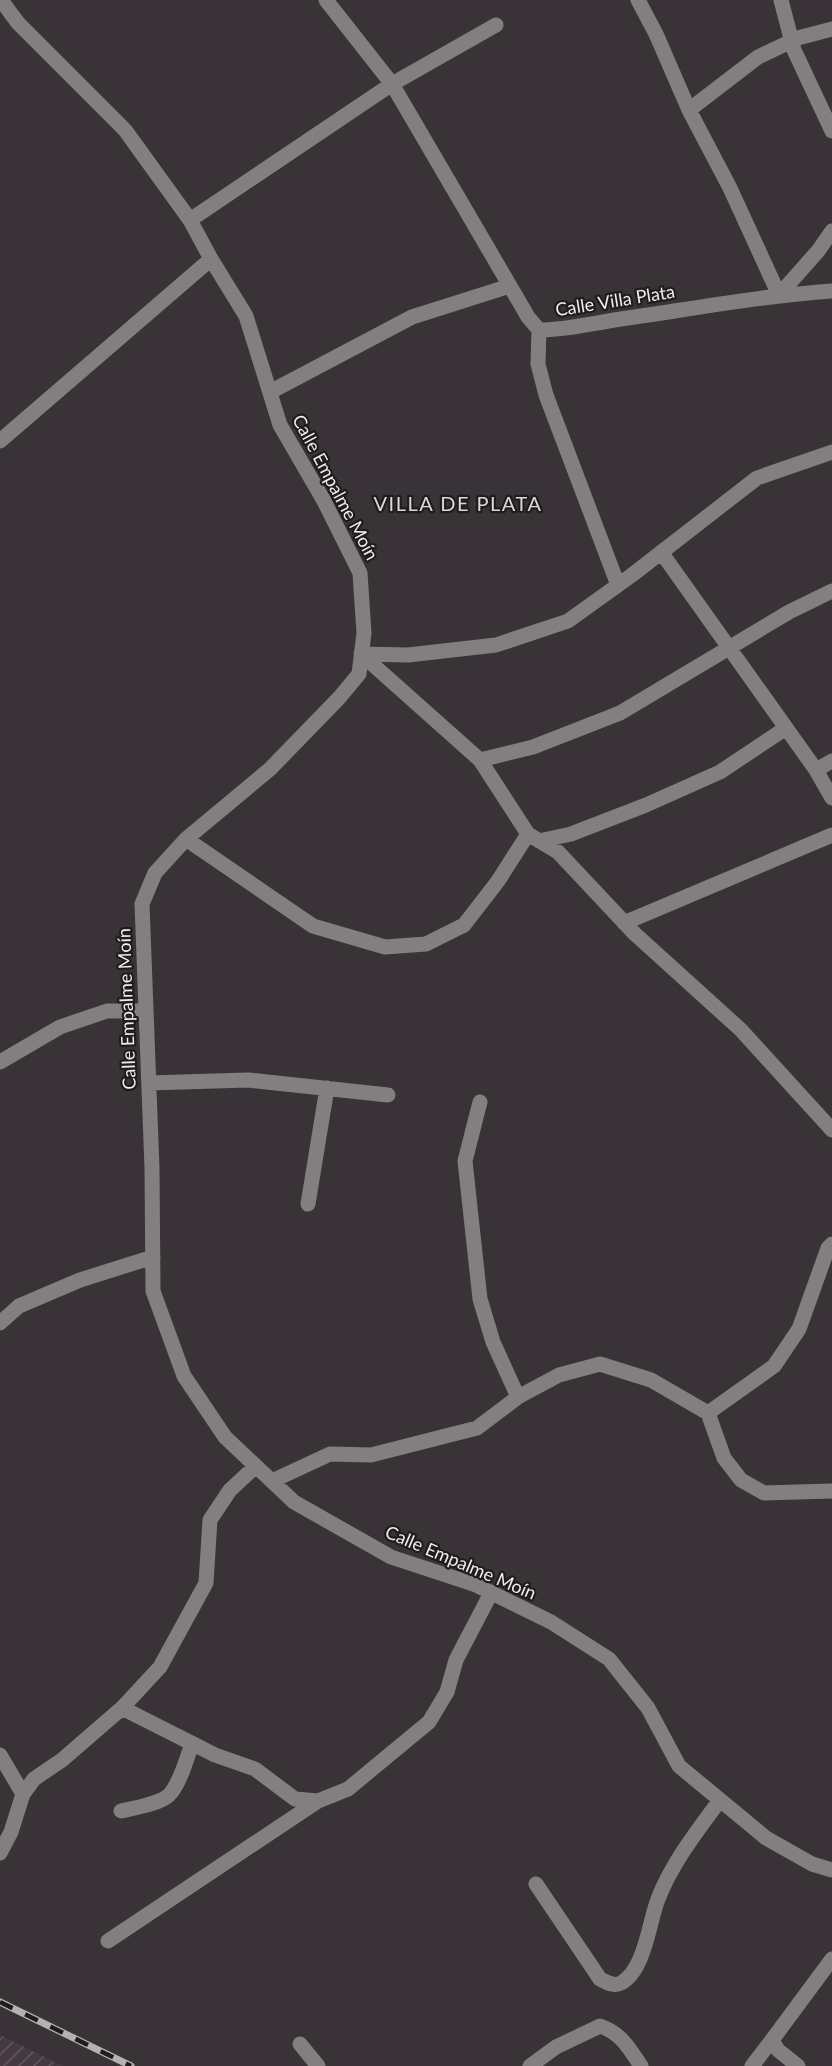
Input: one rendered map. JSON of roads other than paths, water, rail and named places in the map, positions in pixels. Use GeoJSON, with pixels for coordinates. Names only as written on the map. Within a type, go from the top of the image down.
{"type":"FeatureCollection","features":[{"type":"Feature","properties":{"kind":"street","name":"Calle Empalme Moín"},"geometry":{"type":"LineString","coordinates":[[1,0],[18,23],[124,130],[190,220],[246,316],[280,425],[324,501],[360,573],[364,633],[359,674],[339,698],[270,769],[186,839],[155,873],[142,904],[149,1083],[153,1291],[184,1376],[225,1437],[294,1502],[391,1557],[476,1585],[550,1622],[609,1659],[648,1708],[679,1766],[766,1838],[812,1864],[832,1870]]}},
{"type":"Feature","properties":{"kind":"street","name":"Calle Villa Plata"},"geometry":{"type":"LineString","coordinates":[[326,0],[392,84],[528,317],[539,330],[562,330],[596,322],[779,295],[832,291]]}},
{"type":"Feature","properties":{"kind":"street"},"geometry":{"type":"LineString","coordinates":[[638,0],[656,34],[689,110],[730,188],[779,295],[818,251],[832,231]]}},
{"type":"Feature","properties":{"kind":"street"},"geometry":{"type":"LineString","coordinates":[[781,0],[794,50],[832,131]]}},
{"type":"Feature","properties":{"kind":"street"},"geometry":{"type":"LineString","coordinates":[[190,220],[392,84],[496,25]]}},
{"type":"Feature","properties":{"kind":"street"},"geometry":{"type":"LineString","coordinates":[[689,110],[758,57],[792,41],[832,29]]}},
{"type":"Feature","properties":{"kind":"street"},"geometry":{"type":"LineString","coordinates":[[0,441],[211,259]]}},
{"type":"Feature","properties":{"kind":"street"},"geometry":{"type":"LineString","coordinates":[[270,392],[412,317],[510,286]]}},
{"type":"Feature","properties":{"kind":"street"},"geometry":{"type":"LineString","coordinates":[[539,330],[538,364],[546,395],[618,585]]}},
{"type":"Feature","properties":{"kind":"street"},"geometry":{"type":"LineString","coordinates":[[361,654],[408,655],[496,645],[568,621],[757,478],[832,452]]}},
{"type":"Feature","properties":{"kind":"street"},"geometry":{"type":"LineString","coordinates":[[661,552],[816,770],[832,798]]}},
{"type":"Feature","properties":{"kind":"street"},"geometry":{"type":"LineString","coordinates":[[480,760],[532,747],[620,713],[789,612],[832,591]]}},
{"type":"Feature","properties":{"kind":"street"},"geometry":{"type":"LineString","coordinates":[[361,654],[480,760],[533,838],[558,852],[624,923],[741,1030],[832,1130]]}},
{"type":"Feature","properties":{"kind":"street"},"geometry":{"type":"LineString","coordinates":[[186,839],[313,927],[385,947],[426,945],[464,925],[533,838],[571,834],[646,805],[720,772],[786,728]]}},
{"type":"Feature","properties":{"kind":"street"},"geometry":{"type":"LineString","coordinates":[[816,770],[832,761]]}},
{"type":"Feature","properties":{"kind":"street"},"geometry":{"type":"LineString","coordinates":[[624,923],[832,835]]}},
{"type":"Feature","properties":{"kind":"street"},"geometry":{"type":"LineString","coordinates":[[0,1062],[60,1027],[107,1011],[146,1011]]}},
{"type":"Feature","properties":{"kind":"street"},"geometry":{"type":"LineString","coordinates":[[149,1083],[248,1080],[388,1095]]}},
{"type":"Feature","properties":{"kind":"street"},"geometry":{"type":"LineString","coordinates":[[308,1204],[327,1088]]}},
{"type":"Feature","properties":{"kind":"street"},"geometry":{"type":"LineString","coordinates":[[480,1102],[465,1161],[480,1299],[492,1342],[518,1397]]}},
{"type":"Feature","properties":{"kind":"street"},"geometry":{"type":"LineString","coordinates":[[708,1413],[774,1366],[799,1329],[828,1248],[832,1244]]}},
{"type":"Feature","properties":{"kind":"street"},"geometry":{"type":"LineString","coordinates":[[0,1323],[19,1306],[80,1280],[153,1257]]}},
{"type":"Feature","properties":{"kind":"street"},"geometry":{"type":"LineString","coordinates":[[272,1481],[330,1454],[371,1455],[477,1428],[518,1397],[559,1375],[600,1364],[651,1380],[708,1413],[724,1458],[741,1480],[764,1493],[832,1491]]}},
{"type":"Feature","properties":{"kind":"street"},"geometry":{"type":"LineString","coordinates":[[0,1853],[11,1832],[23,1794],[34,1779],[62,1760],[122,1708],[160,1667],[206,1583],[210,1520],[230,1490],[256,1466]]}},
{"type":"Feature","properties":{"kind":"street"},"geometry":{"type":"LineString","coordinates":[[108,1941],[318,1801],[348,1789],[429,1722],[447,1692],[456,1660],[491,1593]]}},
{"type":"Feature","properties":{"kind":"street"},"geometry":{"type":"LineString","coordinates":[[122,1708],[215,1755],[255,1769],[295,1799],[318,1801]]}},
{"type":"Feature","properties":{"kind":"street"},"geometry":{"type":"LineString","coordinates":[[121,1811],[150,1804],[169,1795],[180,1776],[192,1743]]}},
{"type":"Feature","properties":{"kind":"street"},"geometry":{"type":"LineString","coordinates":[[0,1755],[23,1794]]}},
{"type":"Feature","properties":{"kind":"street"},"geometry":{"type":"LineString","coordinates":[[536,1884],[600,1979],[609,1984],[621,1983],[636,1967],[648,1936],[657,1901],[669,1875],[720,1800]]}},
{"type":"Feature","properties":{"kind":"street"},"geometry":{"type":"LineString","coordinates":[[752,2066],[832,1959]]}},
{"type":"Feature","properties":{"kind":"street"},"geometry":{"type":"LineString","coordinates":[[530,2066],[556,2047],[600,2026],[611,2030],[626,2042],[640,2066]]}},
{"type":"Feature","properties":{"kind":"street"},"geometry":{"type":"LineString","coordinates":[[772,2040],[778,2050],[798,2066]]}},
{"type":"Feature","properties":{"kind":"street"},"geometry":{"type":"LineString","coordinates":[[300,2044],[318,2066]]}},
{"type":"Feature","properties":{"kind":"railway"},"geometry":{"type":"LineString","coordinates":[[0,2002],[131,2066]]}},
{"type":"Feature","properties":{"kind":"district","name":"VILLA DE PLATA"},"geometry":{"type":"Point","coordinates":[458,503]}}]}
